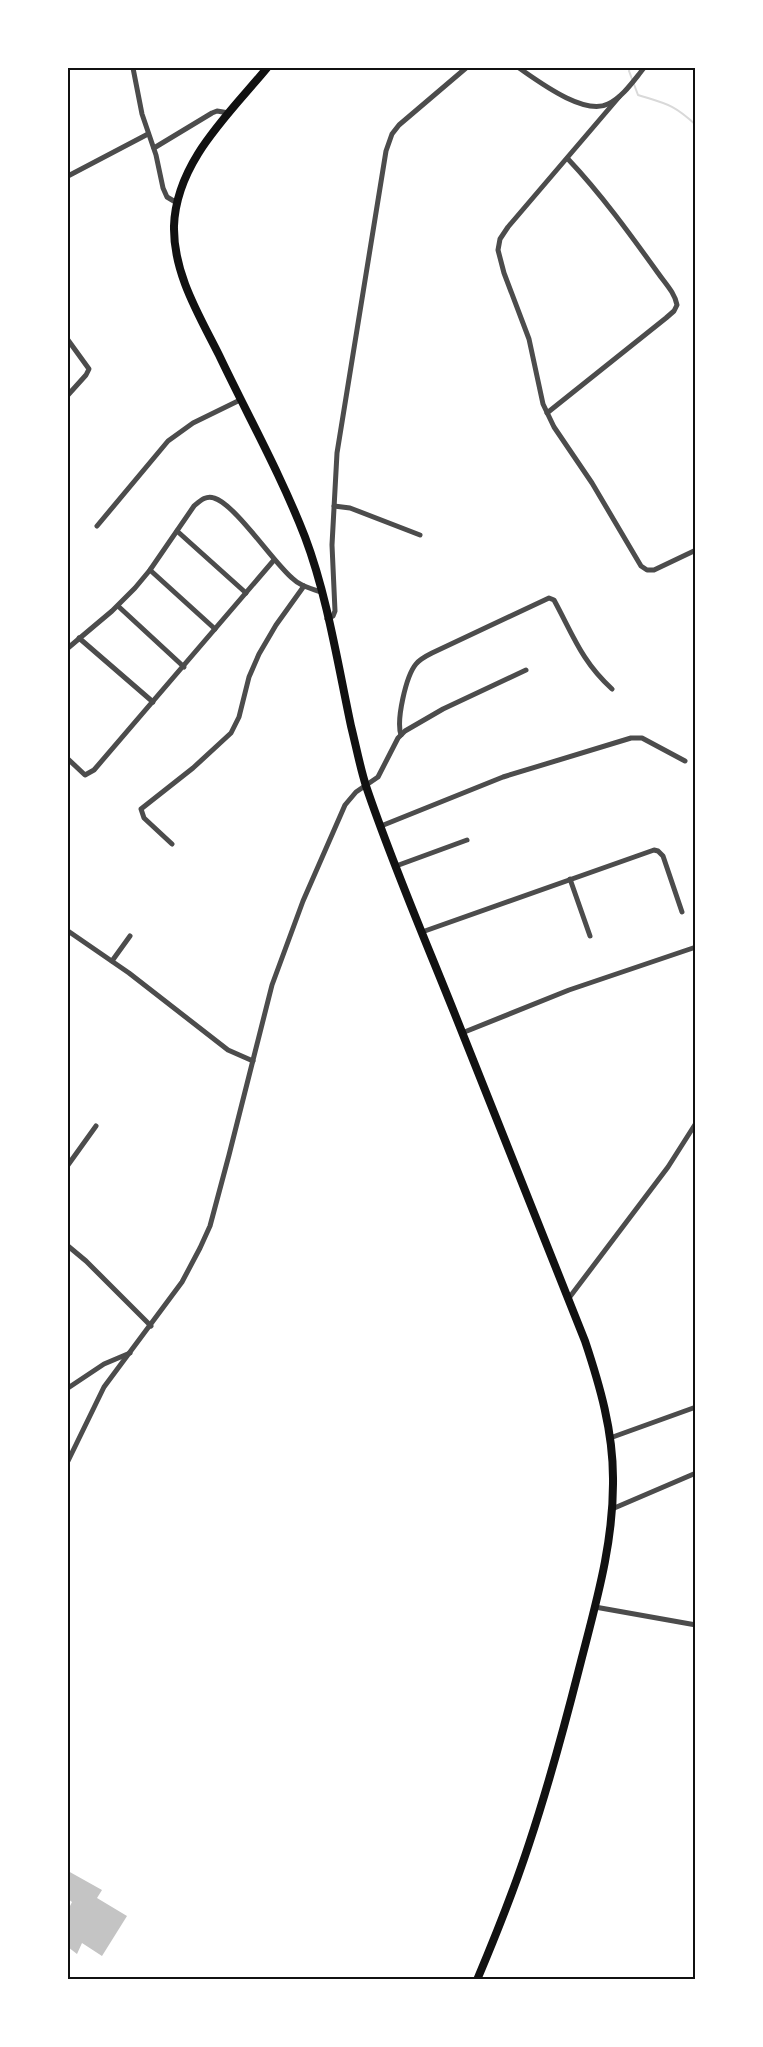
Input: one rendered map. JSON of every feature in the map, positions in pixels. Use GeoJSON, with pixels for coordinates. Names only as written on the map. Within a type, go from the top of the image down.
{"type":"FeatureCollection","features":[{"type":"Feature","properties":{"kind":"main road"},"geometry":{"type":"LineString","coordinates":[[267,68],[196,156],[185,178],[177,203],[174,239],[182,275],[198,314],[300,524],[321,592],[366,786],[568,1298],[598,1381],[610,1438],[613,1468],[612,1509],[607,1554],[595,1607],[530,1844],[477,1980]]}},
{"type":"Feature","properties":{"kind":"street"},"geometry":{"type":"LineString","coordinates":[[133,68],[142,114],[154,148],[163,188],[170,200],[177,203]]}},
{"type":"Feature","properties":{"kind":"street"},"geometry":{"type":"LineString","coordinates":[[327,620],[333,616],[335,611],[332,545],[340,427],[386,151],[392,134],[399,125],[466,68]]}},
{"type":"Feature","properties":{"kind":"street"},"geometry":{"type":"LineString","coordinates":[[519,68],[580,104],[604,106],[619,97]]}},
{"type":"Feature","properties":{"kind":"street"},"geometry":{"type":"LineString","coordinates":[[644,68],[508,227],[498,246],[504,273],[529,339],[539,390],[547,413],[644,568],[654,570],[696,550]]}},
{"type":"Feature","properties":{"kind":"street"},"geometry":{"type":"LineString","coordinates":[[154,148],[212,113],[217,111],[229,113]]}},
{"type":"Feature","properties":{"kind":"street"},"geometry":{"type":"LineString","coordinates":[[68,176],[148,134]]}},
{"type":"Feature","properties":{"kind":"street"},"geometry":{"type":"LineString","coordinates":[[547,413],[666,318],[677,305],[673,295],[646,257],[601,197],[568,159]]}},
{"type":"Feature","properties":{"kind":"street"},"geometry":{"type":"LineString","coordinates":[[68,339],[89,369],[68,395]]}},
{"type":"Feature","properties":{"kind":"street"},"geometry":{"type":"LineString","coordinates":[[97,526],[171,438],[193,423],[240,400]]}},
{"type":"Feature","properties":{"kind":"street"},"geometry":{"type":"LineString","coordinates":[[68,648],[118,606],[150,570],[198,503],[209,497],[216,498],[241,520],[291,578],[321,592]]}},
{"type":"Feature","properties":{"kind":"street"},"geometry":{"type":"LineString","coordinates":[[334,506],[350,508],[420,535]]}},
{"type":"Feature","properties":{"kind":"street"},"geometry":{"type":"LineString","coordinates":[[177,531],[246,593]]}},
{"type":"Feature","properties":{"kind":"street"},"geometry":{"type":"LineString","coordinates":[[68,759],[85,775],[94,770],[274,560]]}},
{"type":"Feature","properties":{"kind":"street"},"geometry":{"type":"LineString","coordinates":[[150,570],[215,629]]}},
{"type":"Feature","properties":{"kind":"street"},"geometry":{"type":"LineString","coordinates":[[172,844],[144,818],[140,812],[141,807],[193,768],[231,733],[239,717],[255,662],[270,634],[304,586]]}},
{"type":"Feature","properties":{"kind":"street"},"geometry":{"type":"LineString","coordinates":[[401,735],[399,721],[403,698],[412,669],[417,662],[549,598],[554,600],[577,646],[592,669],[612,690]]}},
{"type":"Feature","properties":{"kind":"street"},"geometry":{"type":"LineString","coordinates":[[118,606],[184,666]]}},
{"type":"Feature","properties":{"kind":"street"},"geometry":{"type":"LineString","coordinates":[[79,638],[153,702]]}},
{"type":"Feature","properties":{"kind":"street"},"geometry":{"type":"LineString","coordinates":[[68,1461],[104,1387],[182,1282],[210,1226],[272,985],[312,880],[345,805],[356,792],[378,777],[401,735],[426,717],[526,670]]}},
{"type":"Feature","properties":{"kind":"street"},"geometry":{"type":"LineString","coordinates":[[381,826],[503,777],[631,738],[642,738],[685,761]]}},
{"type":"Feature","properties":{"kind":"street"},"geometry":{"type":"LineString","coordinates":[[396,866],[467,840]]}},
{"type":"Feature","properties":{"kind":"street"},"geometry":{"type":"LineString","coordinates":[[422,932],[656,850],[662,854],[682,912]]}},
{"type":"Feature","properties":{"kind":"street"},"geometry":{"type":"LineString","coordinates":[[570,879],[590,936]]}},
{"type":"Feature","properties":{"kind":"street"},"geometry":{"type":"LineString","coordinates":[[68,931],[112,961],[216,1041],[252,1061]]}},
{"type":"Feature","properties":{"kind":"street"},"geometry":{"type":"LineString","coordinates":[[112,961],[130,936]]}},
{"type":"Feature","properties":{"kind":"street"},"geometry":{"type":"LineString","coordinates":[[462,1033],[569,990],[696,948]]}},
{"type":"Feature","properties":{"kind":"street"},"geometry":{"type":"LineString","coordinates":[[568,1298],[668,1167],[696,1123]]}},
{"type":"Feature","properties":{"kind":"street"},"geometry":{"type":"LineString","coordinates":[[68,1165],[96,1126]]}},
{"type":"Feature","properties":{"kind":"street"},"geometry":{"type":"LineString","coordinates":[[68,1246],[151,1326]]}},
{"type":"Feature","properties":{"kind":"street"},"geometry":{"type":"LineString","coordinates":[[68,1388],[104,1365],[131,1353]]}},
{"type":"Feature","properties":{"kind":"street"},"geometry":{"type":"LineString","coordinates":[[610,1438],[696,1407]]}},
{"type":"Feature","properties":{"kind":"street"},"geometry":{"type":"LineString","coordinates":[[612,1509],[696,1473]]}},
{"type":"Feature","properties":{"kind":"street"},"geometry":{"type":"LineString","coordinates":[[595,1607],[696,1625]]}},
{"type":"Feature","properties":{"kind":"building"},"geometry":{"type":"Polygon","coordinates":[[[68,1871],[102,1890],[97,1898],[127,1916],[102,1956],[82,1943],[77,1954],[68,1947],[68,1910],[72,1902],[68,1899],[68,1871]]]}},
{"type":"Feature","properties":{"kind":"waterway"},"geometry":{"type":"LineString","coordinates":[[630,68],[629,71],[638,95],[669,106],[696,125]]}}]}
